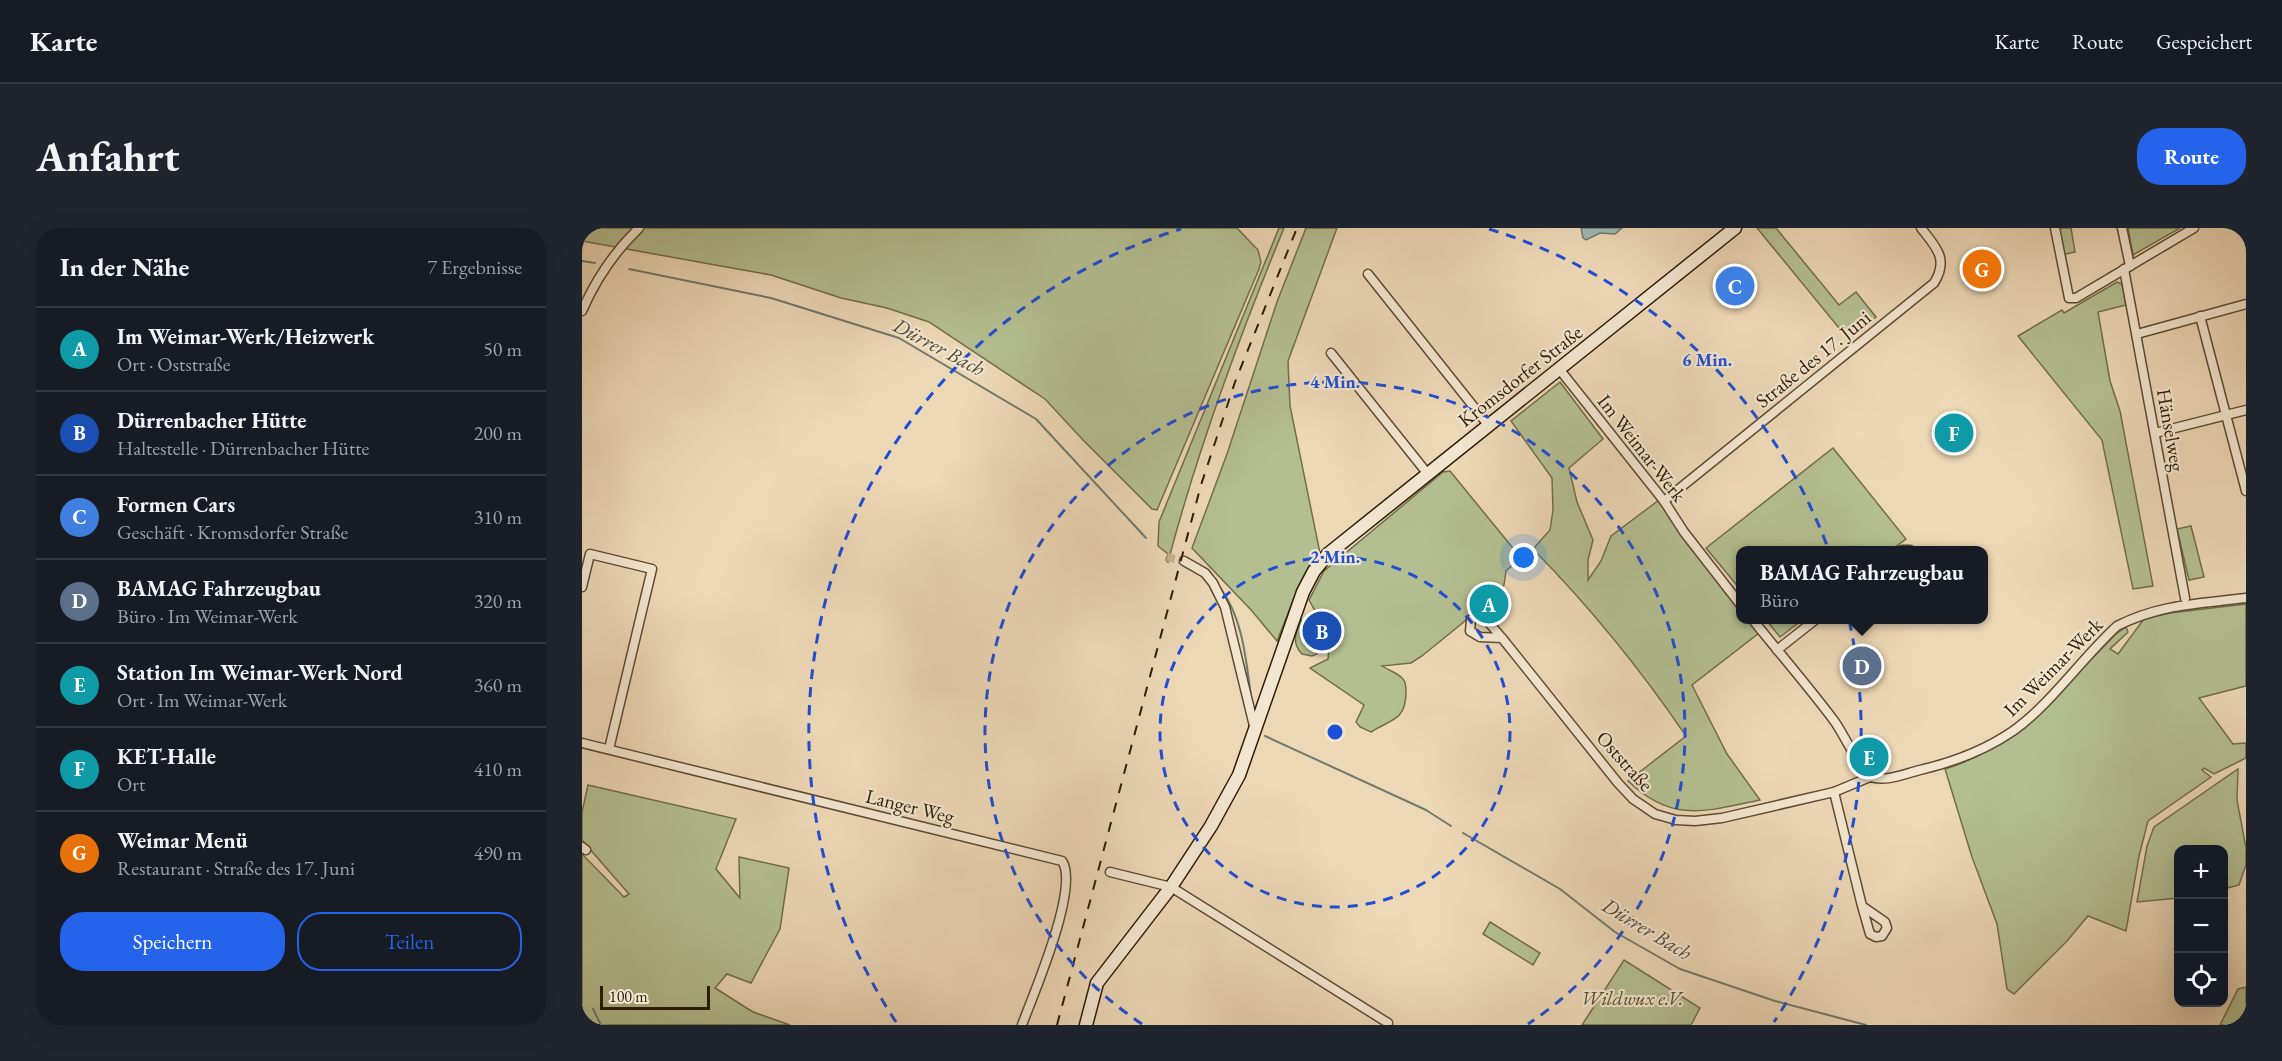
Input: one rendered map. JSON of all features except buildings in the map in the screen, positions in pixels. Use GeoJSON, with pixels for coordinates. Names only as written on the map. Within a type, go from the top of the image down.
{"type":"FeatureCollection","features":[{"type":"Feature","properties":{"kind":"street"},"geometry":{"type":"LineString","coordinates":[[582,311],[611,258],[639,228]]}},
{"type":"Feature","properties":{"kind":"street","name":"Kromsdorfer Straße"},"geometry":{"type":"LineString","coordinates":[[1086,1025],[1097,983],[1171,886],[1211,826],[1234,783],[1255,731],[1303,592],[1314,571],[1328,554],[1427,473],[1560,370],[1736,228]]}},
{"type":"Feature","properties":{"kind":"street","name":"Straße des 17. Juni"},"geometry":{"type":"LineString","coordinates":[[1664,501],[1934,283],[1939,274],[1941,257],[1921,228]]}},
{"type":"Feature","properties":{"kind":"street"},"geometry":{"type":"LineString","coordinates":[[2055,228],[2069,298],[2076,298],[2194,228]]}},
{"type":"Feature","properties":{"kind":"street","name":"Hänselweg"},"geometry":{"type":"LineString","coordinates":[[2122,228],[2137,334],[2185,598]]}},
{"type":"Feature","properties":{"kind":"street"},"geometry":{"type":"LineString","coordinates":[[1368,274],[1489,426]]}},
{"type":"Feature","properties":{"kind":"street"},"geometry":{"type":"LineString","coordinates":[[2137,334],[2246,304]]}},
{"type":"Feature","properties":{"kind":"street"},"geometry":{"type":"LineString","coordinates":[[2200,316],[2246,490]]}},
{"type":"Feature","properties":{"kind":"street"},"geometry":{"type":"LineString","coordinates":[[1331,353],[1427,473]]}},
{"type":"Feature","properties":{"kind":"street","name":"Im Weimar-Werk"},"geometry":{"type":"LineString","coordinates":[[1560,370],[1664,501],[1736,599]]}},
{"type":"Feature","properties":{"kind":"street"},"geometry":{"type":"LineString","coordinates":[[2155,433],[2246,410]]}},
{"type":"Feature","properties":{"kind":"street"},"geometry":{"type":"LineString","coordinates":[[582,587],[590,554],[652,569],[609,749]]}},
{"type":"Feature","properties":{"kind":"street"},"geometry":{"type":"LineString","coordinates":[[1184,561],[1205,573],[1213,583],[1225,607],[1234,638],[1252,728],[1255,731]]}},
{"type":"Feature","properties":{"kind":"street","name":"Im Weimar-Werk"},"geometry":{"type":"LineString","coordinates":[[1870,777],[1883,779],[1950,763],[1993,744],[2036,711],[2117,626],[2141,614],[2173,607],[2246,598]]}},
{"type":"Feature","properties":{"kind":"street"},"geometry":{"type":"LineString","coordinates":[[1756,624],[1836,725],[1870,777]]}},
{"type":"Feature","properties":{"kind":"street"},"geometry":{"type":"LineString","coordinates":[[1777,650],[1810,624]]}},
{"type":"Feature","properties":{"kind":"street","name":"Oststraße"},"geometry":{"type":"LineString","coordinates":[[1502,638],[1618,783],[1633,799],[1655,814],[1685,821],[1713,820],[1834,792],[1870,777]]}},
{"type":"Feature","properties":{"kind":"street","name":"Langer Weg"},"geometry":{"type":"LineString","coordinates":[[582,743],[1062,861],[1068,876],[1056,934],[1022,1025]]}},
{"type":"Feature","properties":{"kind":"street"},"geometry":{"type":"LineString","coordinates":[[1834,792],[1862,906]]}},
{"type":"Feature","properties":{"kind":"street"},"geometry":{"type":"LineString","coordinates":[[1110,872],[1171,886],[1388,1023]]}},
{"type":"Feature","properties":{"kind":"green space"},"geometry":{"type":"Polygon","coordinates":[[[582,228],[1237,228],[1258,250],[1261,262],[1157,510],[1152,509],[1045,399],[929,322],[887,308],[841,298],[771,275],[582,241],[582,228]]]}},
{"type":"Feature","properties":{"kind":"green space"},"geometry":{"type":"Polygon","coordinates":[[[1279,228],[1284,228],[1220,393],[1192,477],[1168,562],[1166,560],[1168,554],[1158,546],[1159,522],[1279,228]]]}},
{"type":"Feature","properties":{"kind":"green space"},"geometry":{"type":"Polygon","coordinates":[[[1306,228],[1337,228],[1288,361],[1290,406],[1320,553],[1300,583],[1277,641],[1192,548],[1227,454],[1277,302],[1306,228]]]}},
{"type":"Feature","properties":{"kind":"green space"},"geometry":{"type":"Polygon","coordinates":[[[1757,228],[1776,228],[1839,305],[1856,292],[1876,317],[1848,339],[1757,228]]]}},
{"type":"Feature","properties":{"kind":"green space"},"geometry":{"type":"Polygon","coordinates":[[[2055,228],[2071,228],[2075,252],[2061,255],[2055,228]]]}},
{"type":"Feature","properties":{"kind":"green space"},"geometry":{"type":"Polygon","coordinates":[[[2128,228],[2180,228],[2133,255],[2128,228]]]}},
{"type":"Feature","properties":{"kind":"green space"},"geometry":{"type":"Polygon","coordinates":[[[2117,282],[2122,284],[2126,305],[2098,312],[2110,381],[2120,411],[2153,586],[2133,589],[2102,440],[2018,336],[2062,310],[2064,313],[2117,282]]]}},
{"type":"Feature","properties":{"kind":"green space"},"geometry":{"type":"Polygon","coordinates":[[[1560,382],[1603,439],[1569,468],[1577,502],[1593,540],[1588,560],[1588,580],[1601,561],[1611,536],[1659,500],[1736,603],[1736,624],[1752,624],[1759,633],[1692,685],[1727,754],[1760,800],[1706,810],[1675,809],[1644,795],[1628,781],[1686,736],[1614,639],[1533,549],[1550,530],[1553,510],[1552,478],[1511,421],[1560,382]]]}},
{"type":"Feature","properties":{"kind":"green space"},"geometry":{"type":"Polygon","coordinates":[[[1833,448],[1906,539],[1896,546],[1736,546],[1736,584],[1706,548],[1833,448]]]}},
{"type":"Feature","properties":{"kind":"green space"},"geometry":{"type":"Polygon","coordinates":[[[1450,471],[1521,558],[1506,571],[1504,585],[1472,610],[1465,621],[1422,656],[1411,663],[1382,666],[1404,680],[1405,702],[1396,718],[1371,732],[1360,727],[1356,722],[1364,705],[1310,668],[1328,659],[1330,638],[1309,600],[1324,571],[1443,472],[1450,471]]]}},
{"type":"Feature","properties":{"kind":"green space"},"geometry":{"type":"Polygon","coordinates":[[[2191,526],[2204,577],[2189,580],[2177,529],[2191,526]]]}},
{"type":"Feature","properties":{"kind":"green space"},"geometry":{"type":"Polygon","coordinates":[[[2246,604],[2246,686],[2199,698],[2233,744],[2246,743],[2246,758],[2214,774],[2204,768],[2202,770],[2211,777],[2148,821],[2139,856],[2126,931],[2088,916],[2067,941],[2014,994],[2007,989],[1997,924],[1972,857],[1945,769],[1971,759],[2017,731],[2058,694],[2116,634],[2126,627],[2128,632],[2110,649],[2118,654],[2144,619],[2170,613],[2246,604]]]}},
{"type":"Feature","properties":{"kind":"green space"},"geometry":{"type":"Polygon","coordinates":[[[1301,620],[1318,645],[1317,654],[1312,656],[1302,654],[1296,645],[1296,633],[1301,620]]]}},
{"type":"Feature","properties":{"kind":"green space"},"geometry":{"type":"Polygon","coordinates":[[[1769,624],[1797,624],[1780,637],[1769,624]]]}},
{"type":"Feature","properties":{"kind":"green space"},"geometry":{"type":"Polygon","coordinates":[[[2238,769],[2237,800],[2246,848],[2246,865],[2239,885],[2228,888],[2228,845],[2174,845],[2174,898],[2137,902],[2147,846],[2154,827],[2238,769]]]}},
{"type":"Feature","properties":{"kind":"green space"},"geometry":{"type":"Polygon","coordinates":[[[588,785],[736,819],[716,869],[740,898],[739,857],[789,868],[780,929],[751,983],[727,974],[715,988],[753,1012],[790,1025],[582,1025],[582,854],[624,897],[629,894],[582,840],[582,812],[588,785]]]}},
{"type":"Feature","properties":{"kind":"green space"},"geometry":{"type":"Polygon","coordinates":[[[1490,922],[1540,953],[1533,965],[1483,934],[1490,922]]]}},
{"type":"Feature","properties":{"kind":"green space","name":"Wildwux e.V."},"geometry":{"type":"Polygon","coordinates":[[[1624,960],[1700,1008],[1691,1025],[1582,1025],[1624,960]]]}},
{"type":"Feature","properties":{"kind":"green space"},"geometry":{"type":"Polygon","coordinates":[[[2246,987],[2246,1025],[2220,1025],[2238,989],[2246,987]]]}},
{"type":"Feature","properties":{"kind":"water"},"geometry":{"type":"Polygon","coordinates":[[[1581,228],[1622,228],[1615,234],[1600,233],[1586,240],[1583,238],[1581,228]]]}},
{"type":"Feature","properties":{"kind":"waterway","name":"Dürrer Bach"},"geometry":{"type":"LineString","coordinates":[[582,261],[595,263]]}},
{"type":"Feature","properties":{"kind":"waterway","name":"Dürrer Bach"},"geometry":{"type":"LineString","coordinates":[[629,269],[771,298],[899,338],[1036,419],[1146,538]]}},
{"type":"Feature","properties":{"kind":"waterway","name":"Dürrer Bach"},"geometry":{"type":"LineString","coordinates":[[1221,589],[1239,627],[1251,696]]}},
{"type":"Feature","properties":{"kind":"waterway","name":"Dürrer Bach"},"geometry":{"type":"LineString","coordinates":[[1265,736],[1426,810],[1451,826]]}},
{"type":"Feature","properties":{"kind":"waterway","name":"Dürrer Bach"},"geometry":{"type":"LineString","coordinates":[[1463,833],[1560,889],[1615,932],[1680,969],[1775,1001],[1866,1025]]}},
{"type":"Feature","properties":{"kind":"waterway"},"geometry":{"type":"LineString","coordinates":[[593,1009],[601,1025]]}},
{"type":"Feature","properties":{"kind":"tunnel"},"geometry":{"type":"LineString","coordinates":[[1167,557],[1184,561]]}},
{"type":"Feature","properties":{"kind":"railway"},"geometry":{"type":"LineString","coordinates":[[1057,1025],[1201,485],[1235,382],[1297,228]]}},
{"type":"Feature","properties":{"kind":"place","name":"Weimar Menü"},"geometry":{"type":"Point","coordinates":[1982,269]}},
{"type":"Feature","properties":{"kind":"place","name":"Formen Cars"},"geometry":{"type":"Point","coordinates":[1735,286]}},
{"type":"Feature","properties":{"kind":"place","name":"KET-Halle"},"geometry":{"type":"Point","coordinates":[1954,433]}},
{"type":"Feature","properties":{"kind":"place","name":"Im Weimar-Werk/Heizwerk"},"geometry":{"type":"Point","coordinates":[1489,604]}},
{"type":"Feature","properties":{"kind":"place","name":"Dürrenbacher Hütte"},"geometry":{"type":"Point","coordinates":[1322,631]}},
{"type":"Feature","properties":{"kind":"place","name":"BAMAG Fahrzeugbau"},"geometry":{"type":"Point","coordinates":[1862,666]}},
{"type":"Feature","properties":{"kind":"place","name":"Station Im Weimar-Werk Nord"},"geometry":{"type":"Point","coordinates":[1869,757]}}]}
